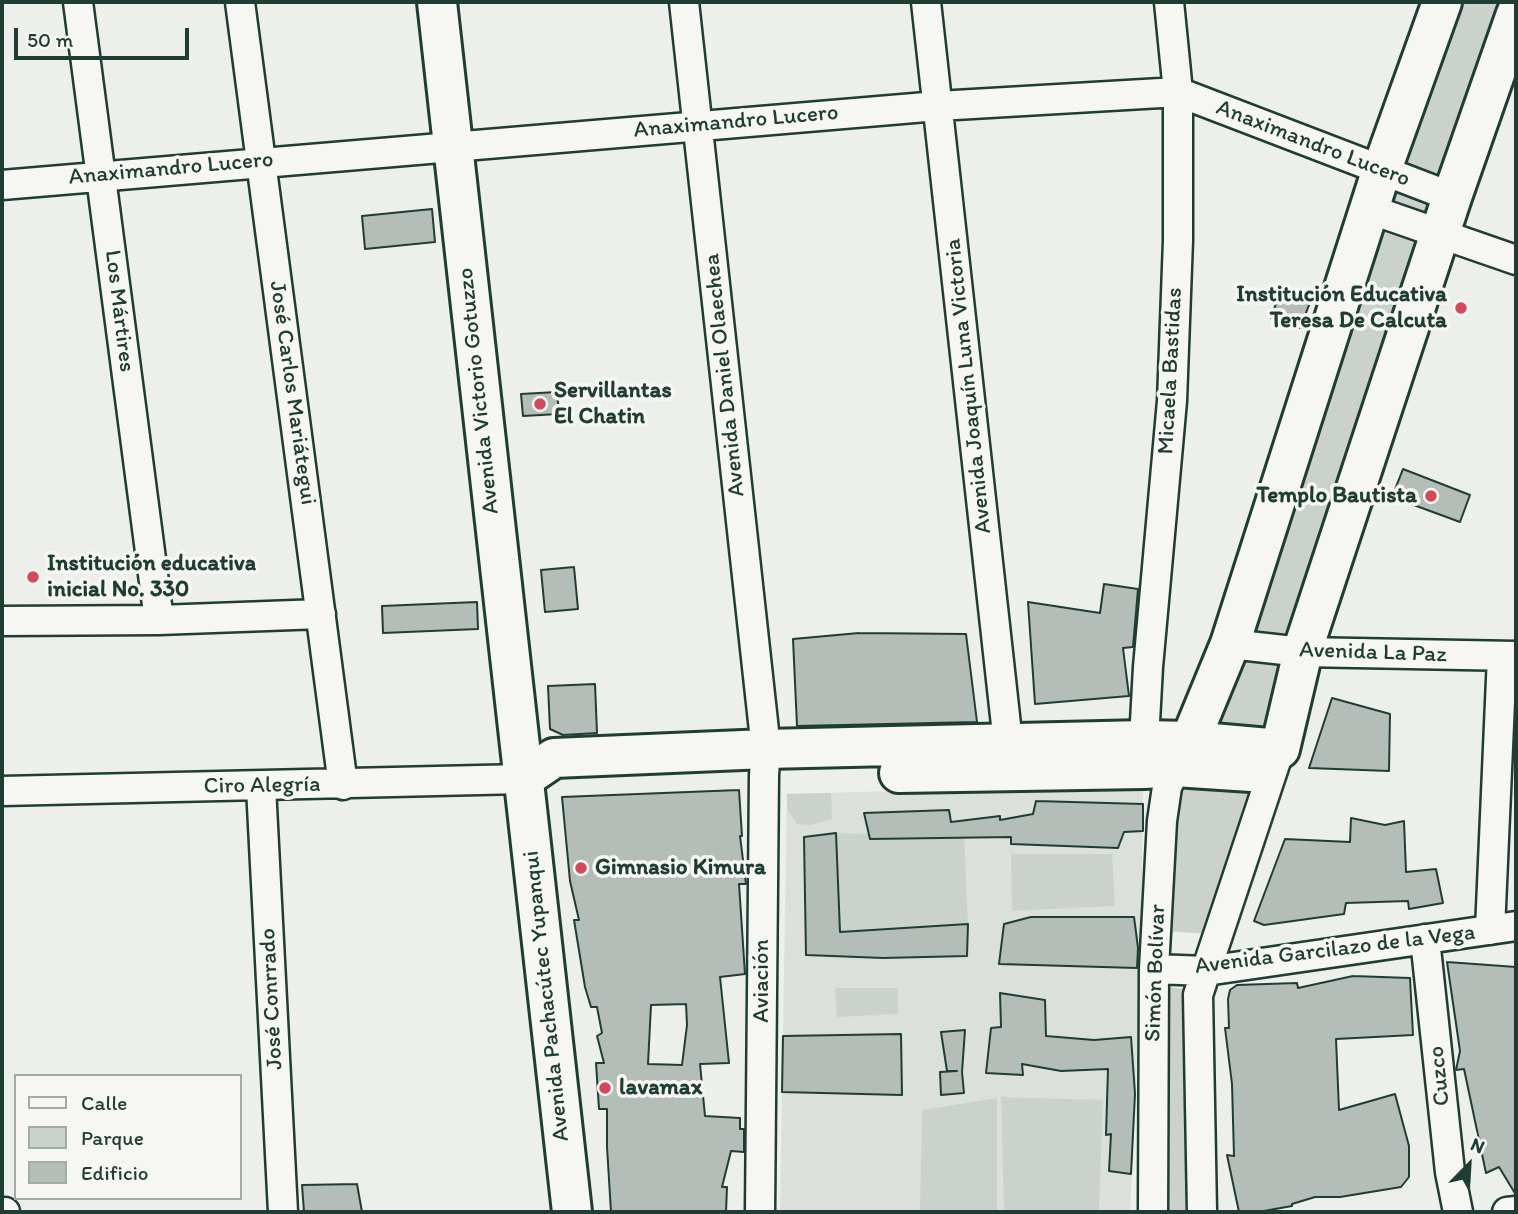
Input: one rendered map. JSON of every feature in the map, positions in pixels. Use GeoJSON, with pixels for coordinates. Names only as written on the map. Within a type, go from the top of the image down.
{"type":"FeatureCollection","features":[{"type":"Feature","properties":{"kind":"street","name":"Los Mártires"},"geometry":{"type":"LineString","coordinates":[[78,2],[159,620]]}},
{"type":"Feature","properties":{"kind":"street","name":"José Carlos Mariátegui"},"geometry":{"type":"LineString","coordinates":[[240,2],[343,785]]}},
{"type":"Feature","properties":{"kind":"street","name":"Avenida Victorio Gotuzzo"},"geometry":{"type":"LineString","coordinates":[[437,2],[523,779]]}},
{"type":"Feature","properties":{"kind":"street","name":"Avenida Daniel Olaechea"},"geometry":{"type":"LineString","coordinates":[[684,2],[765,762]]}},
{"type":"Feature","properties":{"kind":"street","name":"Avenida Joaquín Luna Victoria"},"geometry":{"type":"LineString","coordinates":[[926,2],[1010,758]]}},
{"type":"Feature","properties":{"kind":"street","name":"Micaela Bastidas"},"geometry":{"type":"LineString","coordinates":[[1144,740],[1172,401],[1178,240],[1178,92],[1169,2]]}},
{"type":"Feature","properties":{"kind":"street"},"geometry":{"type":"LineString","coordinates":[[523,779],[554,758],[765,762],[1010,758],[1144,769],[1182,754],[1230,644],[1381,172],[1442,2]]}},
{"type":"Feature","properties":{"kind":"street"},"geometry":{"type":"LineString","coordinates":[[1010,758],[1144,740],[1182,754],[1276,761],[1303,652],[1452,197],[1516,14]]}},
{"type":"Feature","properties":{"kind":"street","name":"Anaximandro Lucero"},"geometry":{"type":"LineString","coordinates":[[2,185],[697,125],[938,106],[1178,92],[1452,197]]}},
{"type":"Feature","properties":{"kind":"street"},"geometry":{"type":"LineString","coordinates":[[1369,209],[1516,260]]}},
{"type":"Feature","properties":{"kind":"street"},"geometry":{"type":"LineString","coordinates":[[2,621],[159,620],[321,614]]}},
{"type":"Feature","properties":{"kind":"street","name":"Avenida La Paz"},"geometry":{"type":"LineString","coordinates":[[1230,644],[1303,652],[1509,656]]}},
{"type":"Feature","properties":{"kind":"street"},"geometry":{"type":"LineString","coordinates":[[1503,928],[1509,656]]}},
{"type":"Feature","properties":{"kind":"street","name":"Simón Bolívar"},"geometry":{"type":"LineString","coordinates":[[1153,1212],[1154,969],[1162,821],[1167,788],[1182,754]]}},
{"type":"Feature","properties":{"kind":"street","name":"Simón Bolívar"},"geometry":{"type":"LineString","coordinates":[[1202,1212],[1198,995],[1276,761]]}},
{"type":"Feature","properties":{"kind":"street","name":"Aviación"},"geometry":{"type":"LineString","coordinates":[[760,1212],[765,762]]}},
{"type":"Feature","properties":{"kind":"street","name":"Ciro Alegría"},"geometry":{"type":"LineString","coordinates":[[2,791],[523,779]]}},
{"type":"Feature","properties":{"kind":"street","name":"Avenida Pachacútec Yupanqui"},"geometry":{"type":"LineString","coordinates":[[523,779],[572,1212]]}},
{"type":"Feature","properties":{"kind":"street","name":"José Conrrado"},"geometry":{"type":"LineString","coordinates":[[261,787],[283,1212]]}},
{"type":"Feature","properties":{"kind":"street","name":"Avenida Garcilazo de la Vega"},"geometry":{"type":"LineString","coordinates":[[1154,969],[1206,971],[1503,928]]}},
{"type":"Feature","properties":{"kind":"street","name":"Cuzco"},"geometry":{"type":"LineString","coordinates":[[1425,939],[1450,1172],[1458,1212]]}},
{"type":"Feature","properties":{"kind":"street"},"geometry":{"type":"LineString","coordinates":[[1507,1212],[1516,1211]]}},
{"type":"Feature","properties":{"kind":"shaded area"},"geometry":{"type":"Polygon","coordinates":[[[1143,784],[1141,968],[1130,1212],[780,1212],[787,794],[1143,784]]]}},
{"type":"Feature","properties":{"kind":"green space"},"geometry":{"type":"Polygon","coordinates":[[[1450,2],[1516,2],[1280,749],[1190,741],[1450,2]]]}},
{"type":"Feature","properties":{"kind":"green space"},"geometry":{"type":"Polygon","coordinates":[[[1254,781],[1251,808],[1211,934],[1164,931],[1174,791],[1254,781]]]}},
{"type":"Feature","properties":{"kind":"green space"},"geometry":{"type":"Polygon","coordinates":[[[831,793],[832,819],[811,825],[797,824],[787,809],[787,794],[831,793]]]}},
{"type":"Feature","properties":{"kind":"green space"},"geometry":{"type":"Polygon","coordinates":[[[836,833],[964,836],[968,924],[831,933],[840,925],[836,833]]]}},
{"type":"Feature","properties":{"kind":"green space"},"geometry":{"type":"Polygon","coordinates":[[[1011,854],[1112,854],[1115,906],[1012,911],[1011,854]]]}},
{"type":"Feature","properties":{"kind":"green space"},"geometry":{"type":"Polygon","coordinates":[[[1161,986],[1184,989],[1192,1212],[1162,1212],[1161,986]]]}},
{"type":"Feature","properties":{"kind":"green space"},"geometry":{"type":"Polygon","coordinates":[[[835,988],[898,988],[898,1014],[837,1017],[835,988]]]}},
{"type":"Feature","properties":{"kind":"green space"},"geometry":{"type":"Polygon","coordinates":[[[1001,1097],[1103,1100],[1099,1212],[1004,1212],[1001,1097]]]}},
{"type":"Feature","properties":{"kind":"green space"},"geometry":{"type":"Polygon","coordinates":[[[997,1098],[997,1212],[920,1212],[922,1110],[997,1098]]]}},
{"type":"Feature","properties":{"kind":"building"},"geometry":{"type":"Polygon","coordinates":[[[432,209],[435,242],[365,249],[362,216],[432,209]]]}},
{"type":"Feature","properties":{"kind":"building"},"geometry":{"type":"Polygon","coordinates":[[[1281,289],[1311,300],[1300,328],[1271,318],[1281,289]]]}},
{"type":"Feature","properties":{"kind":"building","name":"Servillantas El Chatin"},"geometry":{"type":"Polygon","coordinates":[[[557,392],[559,414],[523,416],[521,394],[557,392]]]}},
{"type":"Feature","properties":{"kind":"building","name":"Templo Bautista"},"geometry":{"type":"Polygon","coordinates":[[[1403,469],[1470,495],[1460,522],[1392,497],[1403,469]]]}},
{"type":"Feature","properties":{"kind":"building"},"geometry":{"type":"Polygon","coordinates":[[[574,567],[578,609],[545,612],[541,570],[574,567]]]}},
{"type":"Feature","properties":{"kind":"building"},"geometry":{"type":"Polygon","coordinates":[[[1104,584],[1138,589],[1133,647],[1123,648],[1129,696],[1035,704],[1028,602],[1100,613],[1104,584]]]}},
{"type":"Feature","properties":{"kind":"building"},"geometry":{"type":"Polygon","coordinates":[[[477,602],[478,629],[383,633],[382,606],[477,602]]]}},
{"type":"Feature","properties":{"kind":"building"},"geometry":{"type":"Polygon","coordinates":[[[859,633],[966,634],[977,722],[797,726],[793,639],[859,633]]]}},
{"type":"Feature","properties":{"kind":"building"},"geometry":{"type":"Polygon","coordinates":[[[595,684],[597,733],[563,735],[550,729],[548,686],[595,684]]]}},
{"type":"Feature","properties":{"kind":"building"},"geometry":{"type":"Polygon","coordinates":[[[1332,698],[1390,714],[1389,771],[1309,768],[1332,698]]]}},
{"type":"Feature","properties":{"kind":"building"},"geometry":{"type":"Polygon","coordinates":[[[739,790],[740,836],[746,884],[739,884],[745,974],[720,977],[729,1063],[700,1064],[705,1116],[740,1118],[740,1129],[744,1129],[744,1152],[731,1151],[722,1187],[727,1187],[726,1212],[611,1212],[607,1109],[599,1109],[596,1063],[604,1063],[597,1036],[602,1033],[597,1007],[591,1007],[585,987],[574,920],[579,920],[570,881],[562,797],[739,790]],[[686,1004],[651,1005],[648,1064],[682,1065],[687,1025],[686,1004]]]}},
{"type":"Feature","properties":{"kind":"building"},"geometry":{"type":"Polygon","coordinates":[[[1036,801],[1143,804],[1143,831],[1124,832],[1118,848],[1011,844],[1011,837],[870,839],[864,813],[949,810],[951,822],[1000,816],[1000,820],[1033,814],[1036,801]]]}},
{"type":"Feature","properties":{"kind":"building"},"geometry":{"type":"Polygon","coordinates":[[[1351,818],[1385,825],[1404,821],[1406,872],[1436,869],[1443,903],[1409,909],[1408,901],[1346,903],[1344,914],[1264,925],[1254,921],[1285,839],[1350,842],[1351,818]]]}},
{"type":"Feature","properties":{"kind":"building"},"geometry":{"type":"Polygon","coordinates":[[[836,833],[840,932],[968,924],[967,956],[883,958],[806,955],[804,837],[836,833]]]}},
{"type":"Feature","properties":{"kind":"building"},"geometry":{"type":"Polygon","coordinates":[[[1031,917],[1134,917],[1138,948],[1137,968],[999,964],[1004,924],[1031,917]]]}},
{"type":"Feature","properties":{"kind":"building"},"geometry":{"type":"Polygon","coordinates":[[[1447,962],[1516,967],[1516,1195],[1499,1167],[1486,1173],[1464,1069],[1456,1070],[1460,1051],[1447,962]]]}},
{"type":"Feature","properties":{"kind":"building"},"geometry":{"type":"Polygon","coordinates":[[[1353,976],[1410,978],[1413,1035],[1336,1039],[1339,1110],[1395,1094],[1409,1146],[1409,1177],[1401,1187],[1340,1197],[1315,1197],[1292,1206],[1258,1212],[1239,1212],[1227,1155],[1234,1156],[1232,1084],[1225,1028],[1229,1028],[1230,990],[1237,985],[1297,983],[1298,988],[1353,976]]]}},
{"type":"Feature","properties":{"kind":"building"},"geometry":{"type":"Polygon","coordinates":[[[1000,993],[1045,1000],[1046,1036],[1094,1040],[1131,1037],[1135,1094],[1131,1174],[1109,1171],[1111,1134],[1106,1135],[1108,1069],[1061,1071],[1022,1064],[1023,1075],[986,1073],[991,1028],[1001,1027],[1000,993]]]}},
{"type":"Feature","properties":{"kind":"building"},"geometry":{"type":"Polygon","coordinates":[[[965,1030],[962,1072],[964,1093],[941,1095],[940,1072],[957,1071],[947,1071],[941,1032],[965,1030]]]}},
{"type":"Feature","properties":{"kind":"building"},"geometry":{"type":"Polygon","coordinates":[[[901,1034],[902,1095],[782,1092],[783,1036],[901,1034]]]}},
{"type":"Feature","properties":{"kind":"building"},"geometry":{"type":"Polygon","coordinates":[[[357,1184],[362,1212],[304,1212],[302,1185],[357,1184]]]}},
{"type":"Feature","properties":{"kind":"place","name":"Institución Educativa Teresa De Calcuta"},"geometry":{"type":"Point","coordinates":[1461,308]}},
{"type":"Feature","properties":{"kind":"place","name":"Servillantas El Chatin"},"geometry":{"type":"Point","coordinates":[540,404]}},
{"type":"Feature","properties":{"kind":"place","name":"Templo Bautista"},"geometry":{"type":"Point","coordinates":[1431,496]}},
{"type":"Feature","properties":{"kind":"place","name":"Institución educativa inicial No. 330"},"geometry":{"type":"Point","coordinates":[33,577]}},
{"type":"Feature","properties":{"kind":"place","name":"Gimnasio Kimura"},"geometry":{"type":"Point","coordinates":[581,868]}},
{"type":"Feature","properties":{"kind":"place","name":"lavamax"},"geometry":{"type":"Point","coordinates":[605,1088]}}]}
